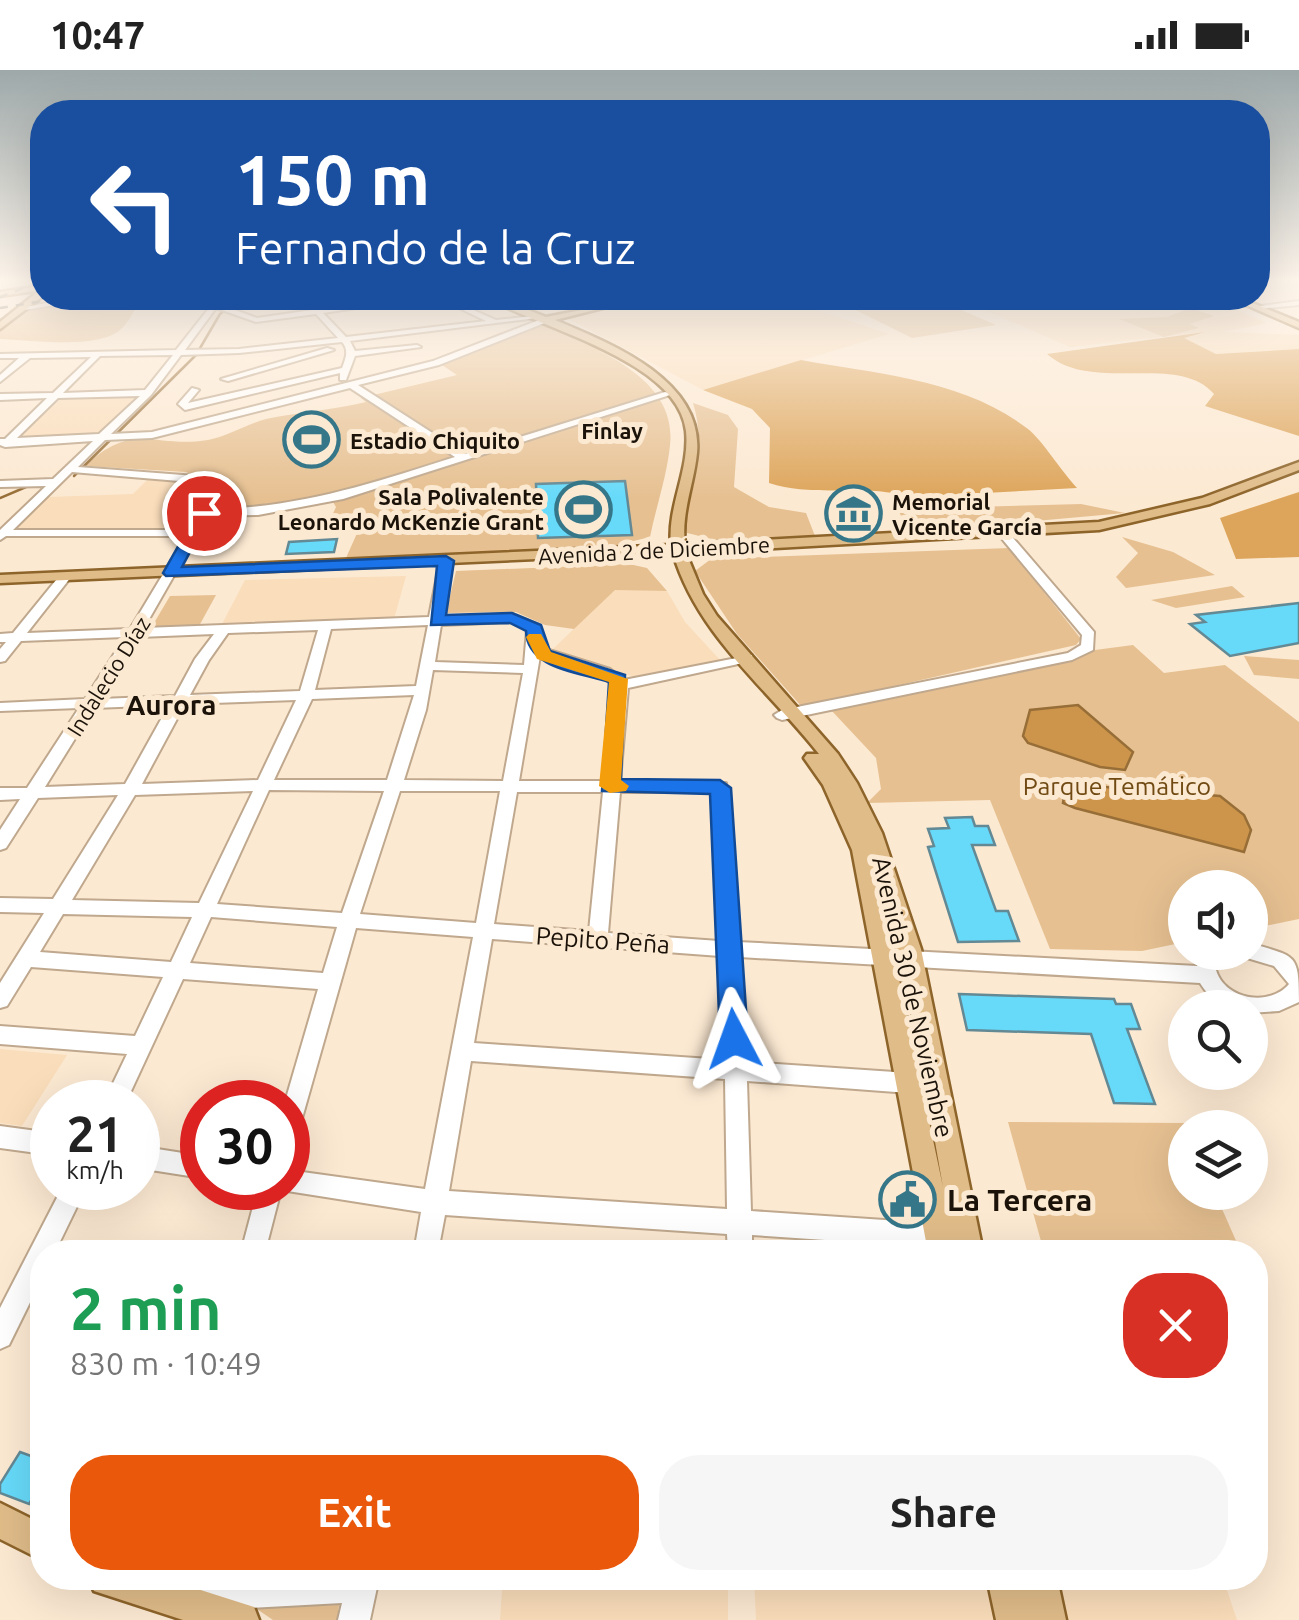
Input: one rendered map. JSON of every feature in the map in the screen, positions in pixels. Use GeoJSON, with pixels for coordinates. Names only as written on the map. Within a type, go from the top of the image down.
{"type":"FeatureCollection","features":[{"type":"Feature","properties":{"kind":"main road"},"geometry":{"type":"LineString","coordinates":[[614,353],[633,363],[669,395],[683,438],[673,552]]}},
{"type":"Feature","properties":{"kind":"main road","name":"Avenida 2 de Diciembre"},"geometry":{"type":"LineString","coordinates":[[1006,537],[1099,526],[1156,514],[1299,466]]}},
{"type":"Feature","properties":{"kind":"main road","name":"Avenida 2 de Diciembre"},"geometry":{"type":"LineString","coordinates":[[713,550],[1101,532],[1164,520],[1299,474]]}},
{"type":"Feature","properties":{"kind":"main road"},"geometry":{"type":"LineString","coordinates":[[673,552],[695,561],[713,550]]}},
{"type":"Feature","properties":{"kind":"main road"},"geometry":{"type":"LineString","coordinates":[[673,552],[713,550]]}},
{"type":"Feature","properties":{"kind":"main road","name":"Avenida 2 de Diciembre"},"geometry":{"type":"LineString","coordinates":[[0,582],[673,552]]}},
{"type":"Feature","properties":{"kind":"main road","name":"Avenida 30 de Noviembre"},"geometry":{"type":"LineString","coordinates":[[673,552],[708,632],[741,659],[789,714],[832,784],[862,850],[898,959],[966,1240]]}},
{"type":"Feature","properties":{"kind":"main road","name":"Avenida 30 de Noviembre"},"geometry":{"type":"LineString","coordinates":[[898,959],[909,1083],[939,1240]]}},
{"type":"Feature","properties":{"kind":"main road"},"geometry":{"type":"LineString","coordinates":[[0,1520],[30,1536]]}},
{"type":"Feature","properties":{"kind":"main road"},"geometry":{"type":"LineString","coordinates":[[172,1590],[241,1620]]}},
{"type":"Feature","properties":{"kind":"main road"},"geometry":{"type":"LineString","coordinates":[[1008,1590],[1014,1620]]}},
{"type":"Feature","properties":{"kind":"main road"},"geometry":{"type":"LineString","coordinates":[[1042,1590],[1048,1620]]}},
{"type":"Feature","properties":{"kind":"street"},"geometry":{"type":"LineString","coordinates":[[0,356],[129,353]]}},
{"type":"Feature","properties":{"kind":"street"},"geometry":{"type":"LineString","coordinates":[[2,534],[56,482],[77,469],[108,440],[148,393],[191,353]]}},
{"type":"Feature","properties":{"kind":"street"},"geometry":{"type":"LineString","coordinates":[[225,379],[313,353]]}},
{"type":"Feature","properties":{"kind":"street"},"geometry":{"type":"LineString","coordinates":[[350,353],[344,370],[350,387],[462,457]]}},
{"type":"Feature","properties":{"kind":"street"},"geometry":{"type":"LineString","coordinates":[[425,353],[436,364]]}},
{"type":"Feature","properties":{"kind":"street"},"geometry":{"type":"LineString","coordinates":[[2,444],[108,440],[350,387],[462,353]]}},
{"type":"Feature","properties":{"kind":"street"},"geometry":{"type":"LineString","coordinates":[[2,444],[98,354]]}},
{"type":"Feature","properties":{"kind":"street"},"geometry":{"type":"LineString","coordinates":[[0,379],[28,356]]}},
{"type":"Feature","properties":{"kind":"street"},"geometry":{"type":"LineString","coordinates":[[264,368],[288,383]]}},
{"type":"Feature","properties":{"kind":"street"},"geometry":{"type":"LineString","coordinates":[[195,390],[182,404],[186,407],[344,370]]}},
{"type":"Feature","properties":{"kind":"street"},"geometry":{"type":"LineString","coordinates":[[0,396],[148,393]]}},
{"type":"Feature","properties":{"kind":"street"},"geometry":{"type":"LineString","coordinates":[[204,513],[311,503],[669,395]]}},
{"type":"Feature","properties":{"kind":"street","name":"Indalecio Díaz"},"geometry":{"type":"LineString","coordinates":[[0,844],[170,575],[222,481],[77,469]]}},
{"type":"Feature","properties":{"kind":"street"},"geometry":{"type":"LineString","coordinates":[[0,484],[56,482]]}},
{"type":"Feature","properties":{"kind":"street"},"geometry":{"type":"LineString","coordinates":[[2,534],[194,533]]}},
{"type":"Feature","properties":{"kind":"street"},"geometry":{"type":"LineString","coordinates":[[789,714],[1072,656],[1088,647],[1089,635],[1006,537]]}},
{"type":"Feature","properties":{"kind":"street"},"geometry":{"type":"LineString","coordinates":[[302,1080],[348,922],[424,690],[446,564]]}},
{"type":"Feature","properties":{"kind":"street"},"geometry":{"type":"LineString","coordinates":[[0,658],[63,580]]}},
{"type":"Feature","properties":{"kind":"street"},"geometry":{"type":"LineString","coordinates":[[0,638],[512,618],[534,628],[535,645],[511,785],[428,1240]]}},
{"type":"Feature","properties":{"kind":"street"},"geometry":{"type":"LineString","coordinates":[[126,1080],[306,695],[326,624]]}},
{"type":"Feature","properties":{"kind":"street"},"geometry":{"type":"LineString","coordinates":[[0,1000],[63,904],[224,629]]}},
{"type":"Feature","properties":{"kind":"street"},"geometry":{"type":"LineString","coordinates":[[535,645],[544,655],[614,676],[621,686],[598,940]]}},
{"type":"Feature","properties":{"kind":"street"},"geometry":{"type":"LineString","coordinates":[[621,686],[741,659]]}},
{"type":"Feature","properties":{"kind":"street"},"geometry":{"type":"LineString","coordinates":[[428,666],[531,669]]}},
{"type":"Feature","properties":{"kind":"street"},"geometry":{"type":"LineString","coordinates":[[0,707],[424,690]]}},
{"type":"Feature","properties":{"kind":"street"},"geometry":{"type":"LineString","coordinates":[[0,794],[264,785],[720,788],[736,1069],[740,1240]]}},
{"type":"Feature","properties":{"kind":"street","name":"Pepito Peña"},"geometry":{"type":"LineString","coordinates":[[0,905],[206,910],[728,949],[1206,975]]}},
{"type":"Feature","properties":{"kind":"street"},"geometry":{"type":"LineString","coordinates":[[1209,970],[1206,975],[1226,999],[1249,1007],[1286,1000],[1299,985],[1281,960],[1268,956]]}},
{"type":"Feature","properties":{"kind":"street"},"geometry":{"type":"LineString","coordinates":[[28,959],[331,982]]}},
{"type":"Feature","properties":{"kind":"street"},"geometry":{"type":"LineString","coordinates":[[0,1035],[143,1046]]}},
{"type":"Feature","properties":{"kind":"street"},"geometry":{"type":"LineString","coordinates":[[462,1051],[909,1083]]}},
{"type":"Feature","properties":{"kind":"street"},"geometry":{"type":"LineString","coordinates":[[0,1137],[30,1141]]}},
{"type":"Feature","properties":{"kind":"street"},"geometry":{"type":"LineString","coordinates":[[310,1183],[435,1202],[740,1223],[902,1240]]}},
{"type":"Feature","properties":{"kind":"street"},"geometry":{"type":"LineString","coordinates":[[48,1240],[63,1210]]}},
{"type":"Feature","properties":{"kind":"street"},"geometry":{"type":"LineString","coordinates":[[256,1240],[264,1210]]}},
{"type":"Feature","properties":{"kind":"street"},"geometry":{"type":"LineString","coordinates":[[0,1336],[30,1276]]}},
{"type":"Feature","properties":{"kind":"street"},"geometry":{"type":"LineString","coordinates":[[354,1620],[361,1590]]}},
{"type":"Feature","properties":{"kind":"shaded area"},"geometry":{"type":"Polygon","coordinates":[[[634,353],[825,353],[703,390],[634,353]]]}},
{"type":"Feature","properties":{"kind":"shaded area"},"geometry":{"type":"Polygon","coordinates":[[[1299,353],[1299,436],[1205,406],[1214,394],[1198,382],[1157,373],[1087,371],[1047,354],[1299,353]]]}},
{"type":"Feature","properties":{"kind":"shaded area"},"geometry":{"type":"Polygon","coordinates":[[[801,360],[919,381],[976,399],[1028,429],[1077,488],[909,497],[874,491],[804,490],[769,483],[770,428],[752,409],[703,390],[801,360]]]}},
{"type":"Feature","properties":{"kind":"shaded area"},"geometry":{"type":"Polygon","coordinates":[[[62,398],[135,398],[95,436],[19,437],[62,398]]]}},
{"type":"Feature","properties":{"kind":"shaded area"},"geometry":{"type":"Polygon","coordinates":[[[147,480],[215,484],[189,530],[14,531],[49,497],[133,494],[147,480]]]}},
{"type":"Feature","properties":{"kind":"shaded area"},"geometry":{"type":"Polygon","coordinates":[[[1299,492],[1299,557],[1236,559],[1220,518],[1299,492]]]}},
{"type":"Feature","properties":{"kind":"shaded area"},"geometry":{"type":"Polygon","coordinates":[[[406,576],[394,619],[222,624],[245,580],[406,576]]]}},
{"type":"Feature","properties":{"kind":"shaded area"},"geometry":{"type":"Polygon","coordinates":[[[615,589],[667,591],[685,622],[720,660],[639,678],[549,653],[615,589]]]}},
{"type":"Feature","properties":{"kind":"shaded area"},"geometry":{"type":"Polygon","coordinates":[[[1078,705],[1133,752],[1125,770],[1100,767],[1028,743],[1023,736],[1030,710],[1078,705]]]}},
{"type":"Feature","properties":{"kind":"shaded area"},"geometry":{"type":"Polygon","coordinates":[[[1066,784],[1220,796],[1244,815],[1251,830],[1244,852],[1075,808],[1063,803],[1066,784]]]}},
{"type":"Feature","properties":{"kind":"shaded area"},"geometry":{"type":"Polygon","coordinates":[[[0,1049],[67,1055],[51,1080],[30,1080],[30,1113],[22,1126],[0,1123],[0,1049]]]}},
{"type":"Feature","properties":{"kind":"shaded area"},"geometry":{"type":"Polygon","coordinates":[[[502,1590],[728,1590],[728,1620],[500,1620],[502,1590]]]}},
{"type":"Feature","properties":{"kind":"shaded area"},"geometry":{"type":"Polygon","coordinates":[[[755,1590],[991,1590],[995,1620],[756,1620],[755,1590]]]}},
{"type":"Feature","properties":{"kind":"shaded area"},"geometry":{"type":"Polygon","coordinates":[[[1060,1590],[1227,1590],[1237,1620],[1066,1620],[1060,1590]]]}},
{"type":"Feature","properties":{"kind":"green space"},"geometry":{"type":"Polygon","coordinates":[[[470,353],[605,353],[646,382],[669,421],[670,445],[650,537],[601,549],[346,558],[362,522],[330,520],[336,507],[330,497],[199,511],[214,484],[186,472],[85,466],[102,452],[131,440],[208,440],[266,419],[366,402],[361,398],[457,375],[442,365],[470,353]]]}},
{"type":"Feature","properties":{"kind":"green space"},"geometry":{"type":"Polygon","coordinates":[[[693,403],[728,415],[738,429],[734,487],[769,507],[806,513],[815,536],[724,542],[683,532],[698,452],[693,403]]]}},
{"type":"Feature","properties":{"kind":"green space"},"geometry":{"type":"Polygon","coordinates":[[[1081,504],[1125,513],[911,532],[897,509],[1081,504]]]}},
{"type":"Feature","properties":{"kind":"green space"},"geometry":{"type":"Polygon","coordinates":[[[1122,537],[1173,552],[1215,575],[1126,588],[1116,577],[1138,553],[1122,537]]]}},
{"type":"Feature","properties":{"kind":"green space"},"geometry":{"type":"Polygon","coordinates":[[[1009,548],[1081,639],[1076,645],[802,707],[737,634],[695,571],[711,559],[1009,548]]]}},
{"type":"Feature","properties":{"kind":"green space"},"geometry":{"type":"Polygon","coordinates":[[[629,564],[647,568],[667,591],[615,590],[574,629],[545,625],[516,612],[446,613],[456,571],[629,564]]]}},
{"type":"Feature","properties":{"kind":"green space"},"geometry":{"type":"Polygon","coordinates":[[[1232,586],[1245,597],[1176,608],[1151,600],[1232,586]]]}},
{"type":"Feature","properties":{"kind":"green space"},"geometry":{"type":"Polygon","coordinates":[[[216,595],[199,626],[151,628],[170,596],[216,595]]]}},
{"type":"Feature","properties":{"kind":"green space","name":"Parque Temático"},"geometry":{"type":"Polygon","coordinates":[[[1133,645],[1164,673],[1225,665],[1299,722],[1299,919],[1268,925],[1268,870],[1168,870],[1168,946],[1142,951],[1050,949],[990,800],[867,803],[881,789],[876,758],[831,710],[1076,660],[1095,650],[1133,645]]]}},
{"type":"Feature","properties":{"kind":"green space"},"geometry":{"type":"Polygon","coordinates":[[[1244,656],[1299,660],[1299,679],[1254,675],[1244,656]]]}},
{"type":"Feature","properties":{"kind":"green space"},"geometry":{"type":"Polygon","coordinates":[[[1008,1122],[1168,1123],[1168,1210],[1222,1210],[1236,1240],[1041,1240],[1008,1122]]]}},
{"type":"Feature","properties":{"kind":"green space"},"geometry":{"type":"Polygon","coordinates":[[[339,1605],[337,1620],[273,1620],[254,1607],[339,1605]]]}},
{"type":"Feature","properties":{"kind":"building","name":"Sala Polivalente Leonardo McKenzie Grant"},"geometry":{"type":"Polygon","coordinates":[[[625,481],[632,535],[538,538],[536,484],[625,481]]]}},
{"type":"Feature","properties":{"kind":"building"},"geometry":{"type":"Polygon","coordinates":[[[337,539],[334,552],[286,554],[289,542],[337,539]]]}},
{"type":"Feature","properties":{"kind":"building"},"geometry":{"type":"Polygon","coordinates":[[[1299,603],[1299,643],[1230,656],[1190,624],[1205,622],[1196,615],[1299,603]]]}},
{"type":"Feature","properties":{"kind":"building"},"geometry":{"type":"Polygon","coordinates":[[[972,817],[975,826],[988,826],[995,845],[972,845],[996,911],[1008,911],[1019,941],[958,942],[928,847],[934,846],[928,829],[949,828],[945,818],[972,817]]]}},
{"type":"Feature","properties":{"kind":"building"},"geometry":{"type":"Polygon","coordinates":[[[959,994],[1114,999],[1116,1004],[1131,1004],[1140,1029],[1127,1029],[1155,1104],[1114,1103],[1091,1034],[967,1030],[959,994]]]}},
{"type":"Feature","properties":{"kind":"building"},"geometry":{"type":"Polygon","coordinates":[[[20,1452],[30,1456],[29,1504],[0,1493],[0,1484],[20,1452]]]}},
{"type":"Feature","properties":{"kind":"waterway"},"geometry":{"type":"LineString","coordinates":[[74,476],[197,353]]}},
{"type":"Feature","properties":{"kind":"waterway"},"geometry":{"type":"LineString","coordinates":[[0,498],[26,487]]}},
{"type":"Feature","properties":{"kind":"slow traffic"},"geometry":{"type":"LineString","coordinates":[[535,637],[535,645],[544,655],[618,679],[621,686],[610,786],[619,786]]}},
{"type":"Feature","properties":{"kind":"place","name":"Estadio Chiquito"},"geometry":{"type":"Point","coordinates":[311,440]}},
{"type":"Feature","properties":{"kind":"place","name":"Sala Polivalente Leonardo McKenzie Grant"},"geometry":{"type":"Point","coordinates":[583,509]}},
{"type":"Feature","properties":{"kind":"place","name":"Memorial Vicente García"},"geometry":{"type":"Point","coordinates":[853,514]}},
{"type":"Feature","properties":{"kind":"place","name":"La Tercera"},"geometry":{"type":"Point","coordinates":[908,1200]}},
{"type":"Feature","properties":{"kind":"district","name":"Finlay"},"geometry":{"type":"Point","coordinates":[612,430]}},
{"type":"Feature","properties":{"kind":"district","name":"Aurora"},"geometry":{"type":"Point","coordinates":[171,704]}},
{"type":"Feature","properties":{"kind":"route"},"geometry":{"type":"LineString","coordinates":[[204,513],[172,573],[446,561],[437,621],[512,618],[534,628],[535,645],[544,655],[618,679],[621,686],[610,786],[720,788],[734,1039]]}}]}
